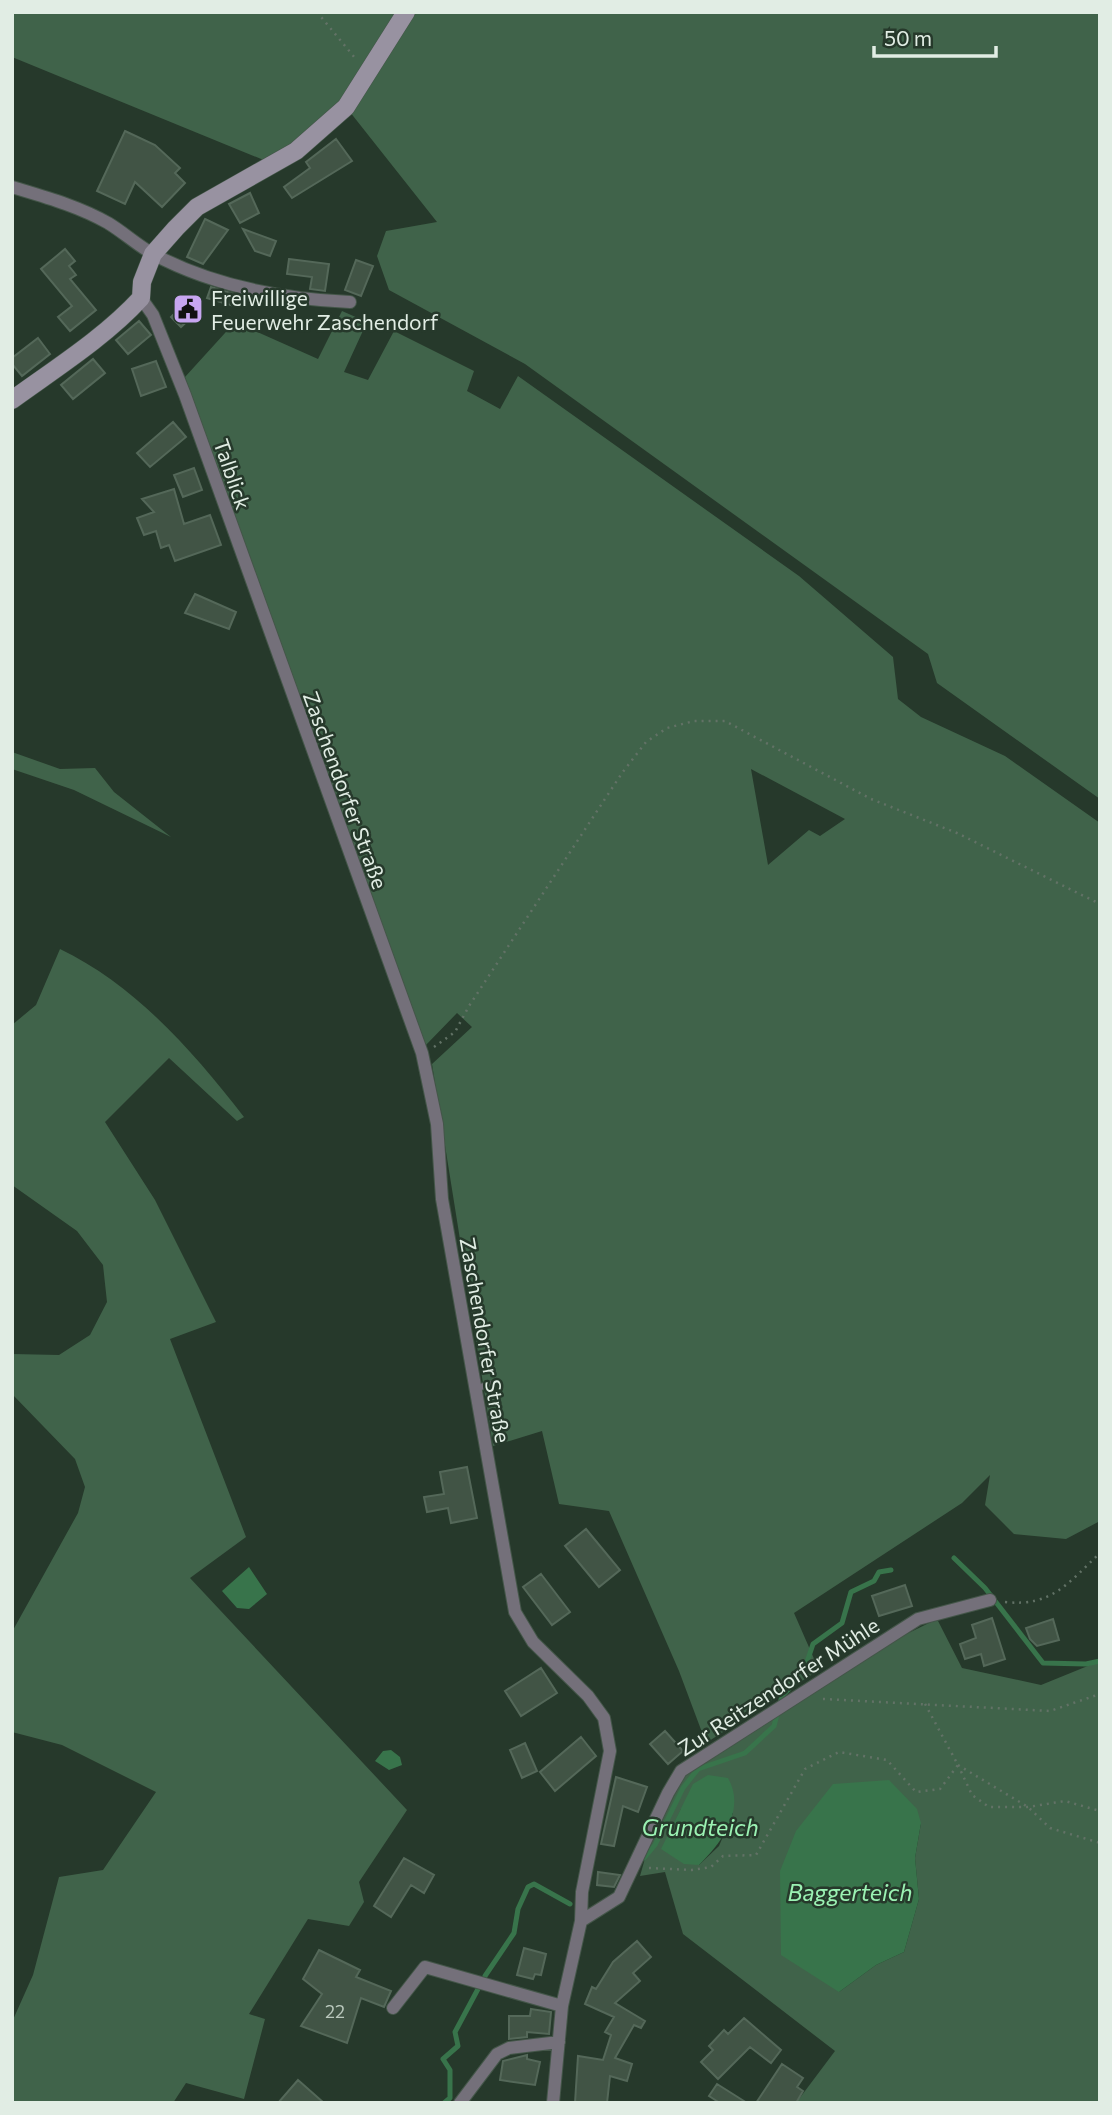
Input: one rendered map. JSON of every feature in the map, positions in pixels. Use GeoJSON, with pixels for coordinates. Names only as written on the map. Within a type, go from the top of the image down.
{"type":"FeatureCollection","features":[{"type":"Feature","properties":{"kind":"street"},"geometry":{"type":"LineString","coordinates":[[12,400],[113,326],[141,298],[142,282],[153,254],[197,207],[296,151],[346,107],[407,12]]}},
{"type":"Feature","properties":{"kind":"street"},"geometry":{"type":"LineString","coordinates":[[12,187],[69,204],[108,223],[153,254],[261,293],[300,300],[351,302]]}},
{"type":"Feature","properties":{"kind":"street","name":"Talblick"},"geometry":{"type":"LineString","coordinates":[[141,298],[153,315],[185,395],[280,667]]}},
{"type":"Feature","properties":{"kind":"street","name":"Zaschendorfer Straße"},"geometry":{"type":"LineString","coordinates":[[280,667],[422,1054],[437,1124],[442,1199],[515,1612],[533,1642],[588,1696],[604,1718],[610,1751],[582,1892],[581,1921],[562,2006],[553,2103]]}},
{"type":"Feature","properties":{"kind":"street","name":"Zur Reitzendorfer Mühle"},"geometry":{"type":"LineString","coordinates":[[581,1921],[619,1897],[681,1771],[918,1619],[995,1601]]}},
{"type":"Feature","properties":{"kind":"street"},"geometry":{"type":"LineString","coordinates":[[393,2008],[425,1967],[562,2006]]}},
{"type":"Feature","properties":{"kind":"street"},"geometry":{"type":"LineString","coordinates":[[460,2103],[497,2054],[509,2048],[559,2042]]}},
{"type":"Feature","properties":{"kind":"lane"},"geometry":{"type":"LineString","coordinates":[[476,1388],[493,1384]]}},
{"type":"Feature","properties":{"kind":"path"},"geometry":{"type":"LineString","coordinates":[[317,12],[368,75]]}},
{"type":"Feature","properties":{"kind":"path"},"geometry":{"type":"LineString","coordinates":[[422,1054],[455,1032],[581,832],[646,742],[667,728],[694,721],[725,721],[871,799],[957,833],[1100,904]]}},
{"type":"Feature","properties":{"kind":"path"},"geometry":{"type":"LineString","coordinates":[[995,1601],[1027,1604],[1043,1599],[1063,1588],[1100,1553]]}},
{"type":"Feature","properties":{"kind":"path"},"geometry":{"type":"LineString","coordinates":[[791,1700],[924,1702],[1051,1711],[1100,1694]]}},
{"type":"Feature","properties":{"kind":"path"},"geometry":{"type":"LineString","coordinates":[[924,1702],[972,1795],[989,1807],[1028,1807],[1065,1801],[1100,1811]]}},
{"type":"Feature","properties":{"kind":"path"},"geometry":{"type":"LineString","coordinates":[[632,1869],[692,1870],[711,1867],[723,1856],[756,1855],[805,1769],[839,1752],[887,1760],[916,1792],[940,1789],[958,1765]]}},
{"type":"Feature","properties":{"kind":"path"},"geometry":{"type":"LineString","coordinates":[[958,1765],[1028,1807],[1050,1828],[1100,1843]]}},
{"type":"Feature","properties":{"kind":"shaded area"},"geometry":{"type":"Polygon","coordinates":[[[12,12],[400,12],[342,102],[291,146],[266,161],[12,57],[12,12]]]}},
{"type":"Feature","properties":{"kind":"shaded area"},"geometry":{"type":"Polygon","coordinates":[[[406,12],[1100,12],[1100,799],[937,683],[928,654],[525,364],[389,290],[377,256],[386,231],[437,222],[346,107],[406,12]]]}},
{"type":"Feature","properties":{"kind":"shaded area"},"geometry":{"type":"Polygon","coordinates":[[[342,311],[367,322],[344,372],[368,380],[394,331],[474,371],[467,391],[500,409],[518,376],[799,576],[893,657],[898,699],[921,717],[1005,756],[1100,823],[1100,1521],[1066,1539],[1014,1534],[985,1505],[990,1475],[962,1503],[794,1613],[819,1670],[706,1743],[679,1671],[609,1511],[559,1504],[542,1431],[493,1446],[432,1064],[472,1027],[457,1013],[425,1046],[185,377],[235,322],[318,359],[342,311]],[[751,769],[768,865],[809,830],[820,836],[845,819],[751,769]]]}},
{"type":"Feature","properties":{"kind":"shaded area"},"geometry":{"type":"Polygon","coordinates":[[[12,752],[60,769],[95,768],[114,792],[171,837],[74,790],[12,769],[12,752]]]}},
{"type":"Feature","properties":{"kind":"shaded area"},"geometry":{"type":"Polygon","coordinates":[[[60,949],[113,981],[161,1022],[204,1068],[244,1117],[237,1121],[169,1058],[105,1122],[155,1200],[216,1322],[170,1339],[246,1537],[190,1578],[407,1810],[359,1882],[364,1902],[349,1926],[308,1919],[249,2014],[265,2019],[244,2099],[186,2083],[173,2103],[12,2103],[12,2022],[33,1975],[59,1877],[103,1870],[156,1792],[62,1745],[12,1732],[12,1632],[78,1513],[85,1487],[75,1459],[12,1394],[12,1354],[59,1355],[90,1335],[107,1302],[103,1265],[77,1231],[12,1185],[12,1025],[36,1005],[60,949]]]}},
{"type":"Feature","properties":{"kind":"shaded area"},"geometry":{"type":"Polygon","coordinates":[[[937,1619],[962,1668],[1041,1685],[1100,1661],[1100,2103],[796,2103],[835,2051],[683,1934],[665,1872],[640,1876],[648,1848],[684,1776],[718,1749],[852,1661],[937,1619]],[[681,1809],[662,1849],[699,1865],[719,1846],[733,1813],[681,1809]],[[921,1823],[839,1992],[876,1965],[904,1952],[919,1899],[915,1858],[921,1823]]]}},
{"type":"Feature","properties":{"kind":"water"},"geometry":{"type":"Polygon","coordinates":[[[249,1567],[267,1594],[249,1609],[237,1608],[222,1591],[249,1567]]]}},
{"type":"Feature","properties":{"kind":"water"},"geometry":{"type":"Polygon","coordinates":[[[391,1750],[400,1757],[402,1765],[389,1770],[375,1761],[383,1751],[391,1750]]]}},
{"type":"Feature","properties":{"kind":"water","name":"Grundteich"},"geometry":{"type":"Polygon","coordinates":[[[708,1775],[728,1778],[733,1790],[733,1813],[723,1836],[708,1856],[699,1865],[684,1864],[661,1849],[693,1784],[708,1775]]]}},
{"type":"Feature","properties":{"kind":"water","name":"Baggerteich"},"geometry":{"type":"Polygon","coordinates":[[[889,1780],[917,1809],[921,1823],[915,1858],[919,1899],[904,1952],[876,1965],[839,1992],[781,1955],[780,1871],[796,1831],[833,1784],[889,1780]]]}},
{"type":"Feature","properties":{"kind":"building"},"geometry":{"type":"Polygon","coordinates":[[[125,131],[155,145],[180,168],[175,173],[185,183],[162,207],[135,182],[125,204],[97,191],[125,131]]]}},
{"type":"Feature","properties":{"kind":"building"},"geometry":{"type":"Polygon","coordinates":[[[336,139],[352,161],[292,198],[284,187],[310,168],[306,162],[336,139]]]}},
{"type":"Feature","properties":{"kind":"building"},"geometry":{"type":"Polygon","coordinates":[[[250,193],[259,213],[240,223],[229,204],[250,193]]]}},
{"type":"Feature","properties":{"kind":"building"},"geometry":{"type":"Polygon","coordinates":[[[205,219],[228,230],[203,264],[187,257],[205,219]]]}},
{"type":"Feature","properties":{"kind":"building"},"geometry":{"type":"Polygon","coordinates":[[[243,229],[276,241],[270,256],[255,251],[243,229]]]}},
{"type":"Feature","properties":{"kind":"building"},"geometry":{"type":"Polygon","coordinates":[[[65,249],[75,261],[69,266],[76,275],[70,279],[96,310],[70,331],[58,317],[72,306],[41,269],[65,249]]]}},
{"type":"Feature","properties":{"kind":"building"},"geometry":{"type":"Polygon","coordinates":[[[289,259],[329,264],[325,291],[310,289],[312,277],[287,274],[289,259]]]}},
{"type":"Feature","properties":{"kind":"building"},"geometry":{"type":"Polygon","coordinates":[[[356,260],[373,266],[361,296],[345,290],[356,260]]]}},
{"type":"Feature","properties":{"kind":"building"},"geometry":{"type":"Polygon","coordinates":[[[211,287],[237,295],[234,306],[207,298],[211,287]]]}},
{"type":"Feature","properties":{"kind":"building"},"geometry":{"type":"Polygon","coordinates":[[[185,303],[195,314],[181,327],[171,317],[185,303]]]}},
{"type":"Feature","properties":{"kind":"building"},"geometry":{"type":"Polygon","coordinates":[[[139,321],[151,335],[128,354],[116,340],[139,321]]]}},
{"type":"Feature","properties":{"kind":"building"},"geometry":{"type":"Polygon","coordinates":[[[38,338],[50,354],[22,376],[12,364],[12,358],[38,338]]]}},
{"type":"Feature","properties":{"kind":"building"},"geometry":{"type":"Polygon","coordinates":[[[93,359],[105,373],[73,399],[61,385],[93,359]]]}},
{"type":"Feature","properties":{"kind":"building"},"geometry":{"type":"Polygon","coordinates":[[[156,361],[166,387],[141,396],[132,369],[156,361]]]}},
{"type":"Feature","properties":{"kind":"building"},"geometry":{"type":"Polygon","coordinates":[[[173,422],[186,437],[150,467],[137,453],[173,422]]]}},
{"type":"Feature","properties":{"kind":"building"},"geometry":{"type":"Polygon","coordinates":[[[194,468],[202,490],[183,497],[174,475],[194,468]]]}},
{"type":"Feature","properties":{"kind":"building"},"geometry":{"type":"Polygon","coordinates":[[[174,489],[184,524],[210,515],[221,545],[175,561],[169,545],[161,548],[156,531],[144,535],[137,518],[154,512],[142,499],[174,489]]]}},
{"type":"Feature","properties":{"kind":"building"},"geometry":{"type":"Polygon","coordinates":[[[195,594],[236,612],[229,629],[185,613],[195,594]]]}},
{"type":"Feature","properties":{"kind":"building"},"geometry":{"type":"Polygon","coordinates":[[[467,1467],[477,1518],[451,1523],[448,1508],[427,1512],[424,1497],[444,1494],[440,1472],[467,1467]]]}},
{"type":"Feature","properties":{"kind":"building"},"geometry":{"type":"Polygon","coordinates":[[[586,1529],[620,1570],[599,1587],[565,1546],[586,1529]]]}},
{"type":"Feature","properties":{"kind":"building"},"geometry":{"type":"Polygon","coordinates":[[[541,1574],[570,1612],[552,1625],[523,1587],[541,1574]]]}},
{"type":"Feature","properties":{"kind":"building"},"geometry":{"type":"Polygon","coordinates":[[[905,1585],[912,1606],[879,1616],[872,1596],[905,1585]]]}},
{"type":"Feature","properties":{"kind":"building"},"geometry":{"type":"Polygon","coordinates":[[[992,1618],[1005,1659],[984,1666],[981,1654],[965,1659],[960,1644],[976,1638],[972,1625],[992,1618]]]}},
{"type":"Feature","properties":{"kind":"building"},"geometry":{"type":"Polygon","coordinates":[[[1053,1619],[1059,1640],[1037,1646],[1030,1639],[1026,1628],[1053,1619]]]}},
{"type":"Feature","properties":{"kind":"building"},"geometry":{"type":"Polygon","coordinates":[[[541,1668],[557,1693],[521,1716],[505,1691],[541,1668]]]}},
{"type":"Feature","properties":{"kind":"building"},"geometry":{"type":"Polygon","coordinates":[[[665,1731],[683,1751],[668,1764],[650,1744],[665,1731]]]}},
{"type":"Feature","properties":{"kind":"building"},"geometry":{"type":"Polygon","coordinates":[[[581,1737],[596,1756],[555,1791],[540,1772],[581,1737]]]}},
{"type":"Feature","properties":{"kind":"building"},"geometry":{"type":"Polygon","coordinates":[[[525,1743],[537,1771],[522,1778],[510,1750],[525,1743]]]}},
{"type":"Feature","properties":{"kind":"building"},"geometry":{"type":"Polygon","coordinates":[[[616,1777],[647,1787],[638,1812],[623,1806],[614,1846],[601,1844],[616,1777]]]}},
{"type":"Feature","properties":{"kind":"building"},"geometry":{"type":"Polygon","coordinates":[[[404,1858],[434,1875],[424,1893],[411,1885],[391,1917],[374,1906],[404,1858]]]}},
{"type":"Feature","properties":{"kind":"building"},"geometry":{"type":"Polygon","coordinates":[[[598,1872],[620,1875],[614,1887],[597,1885],[598,1872]]]}},
{"type":"Feature","properties":{"kind":"building"},"geometry":{"type":"Polygon","coordinates":[[[637,1941],[651,1957],[633,1973],[640,1981],[615,2003],[645,2021],[641,2028],[634,2025],[615,2058],[632,2064],[627,2081],[610,2076],[607,2103],[575,2103],[578,2056],[603,2060],[611,2035],[605,2032],[614,2017],[585,2004],[592,1987],[596,1989],[613,1962],[637,1941]]]}},
{"type":"Feature","properties":{"kind":"building"},"geometry":{"type":"Polygon","coordinates":[[[524,1948],[546,1954],[541,1975],[535,1974],[533,1979],[517,1975],[524,1948]]]}},
{"type":"Feature","properties":{"kind":"building"},"geometry":{"type":"Polygon","coordinates":[[[319,1950],[360,1970],[356,1977],[391,1991],[384,2007],[361,1998],[347,2043],[301,2026],[322,1994],[303,1979],[319,1950]]]}},
{"type":"Feature","properties":{"kind":"building"},"geometry":{"type":"Polygon","coordinates":[[[531,2009],[551,2012],[549,2034],[527,2032],[527,2037],[509,2039],[509,2016],[530,2016],[531,2009]]]}},
{"type":"Feature","properties":{"kind":"building"},"geometry":{"type":"Polygon","coordinates":[[[744,2018],[781,2050],[771,2063],[750,2047],[718,2079],[701,2062],[713,2050],[709,2046],[724,2030],[728,2034],[744,2018]]]}},
{"type":"Feature","properties":{"kind":"building"},"geometry":{"type":"Polygon","coordinates":[[[527,2055],[527,2059],[540,2062],[535,2085],[500,2080],[503,2061],[527,2055]]]}},
{"type":"Feature","properties":{"kind":"building"},"geometry":{"type":"Polygon","coordinates":[[[782,2064],[803,2078],[797,2087],[803,2091],[796,2103],[756,2103],[782,2064]]]}},
{"type":"Feature","properties":{"kind":"building"},"geometry":{"type":"Polygon","coordinates":[[[298,2080],[324,2103],[278,2103],[298,2080]]]}},
{"type":"Feature","properties":{"kind":"building"},"geometry":{"type":"Polygon","coordinates":[[[717,2084],[747,2103],[720,2103],[709,2096],[717,2084]]]}},
{"type":"Feature","properties":{"kind":"waterway"},"geometry":{"type":"LineString","coordinates":[[954,1558],[985,1588],[1043,1663],[1086,1664],[1100,1661]]}},
{"type":"Feature","properties":{"kind":"waterway"},"geometry":{"type":"LineString","coordinates":[[644,1858],[655,1845],[683,1788],[698,1769],[745,1753],[774,1726],[782,1696],[794,1684],[798,1671],[805,1668],[813,1644],[842,1623],[851,1592],[874,1581],[879,1572],[891,1570]]}},
{"type":"Feature","properties":{"kind":"waterway"},"geometry":{"type":"LineString","coordinates":[[485,1976],[514,1933],[518,1909],[528,1887],[534,1884],[570,1904]]}},
{"type":"Feature","properties":{"kind":"waterway"},"geometry":{"type":"LineString","coordinates":[[444,2103],[450,2098],[450,2070],[443,2059],[458,2046],[455,2032],[478,1989]]}},
{"type":"Feature","properties":{"kind":"place","name":"Freiwillige Feuerwehr Zaschendorf"},"geometry":{"type":"Point","coordinates":[188,309]}}]}
